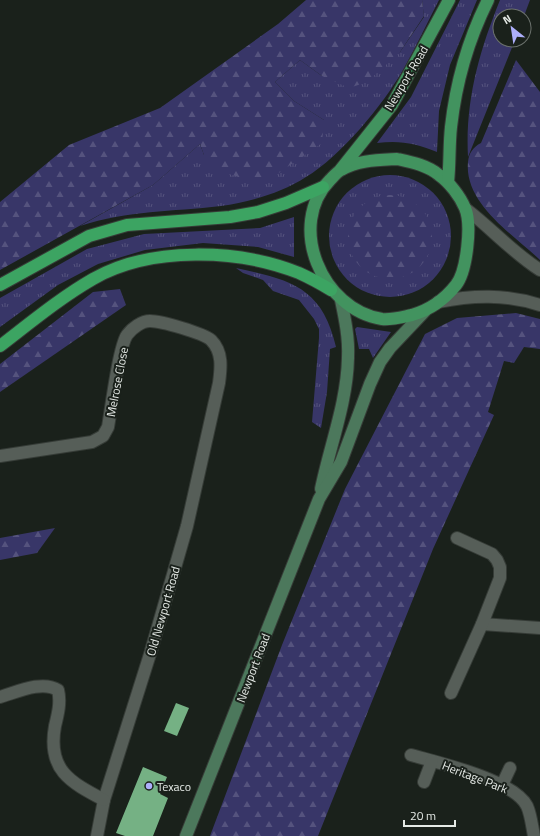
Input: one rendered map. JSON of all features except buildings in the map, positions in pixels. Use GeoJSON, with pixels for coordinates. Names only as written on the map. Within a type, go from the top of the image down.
{"type":"FeatureCollection","features":[{"type":"Feature","properties":{"kind":"highway"},"geometry":{"type":"LineString","coordinates":[[0,285],[89,236],[127,224],[230,217],[258,212],[286,203],[323,187]]}},
{"type":"Feature","properties":{"kind":"highway"},"geometry":{"type":"LineString","coordinates":[[0,346],[61,300],[94,278],[117,268],[140,261],[203,254],[238,257],[257,260],[300,273],[331,290]]}},
{"type":"Feature","properties":{"kind":"main road","name":"Newport Road"},"geometry":{"type":"LineString","coordinates":[[425,311],[401,318],[383,319],[360,313],[341,300],[331,290],[320,268],[313,249],[310,227],[312,209],[323,187],[340,170],[392,105],[449,0]]}},
{"type":"Feature","properties":{"kind":"main road"},"geometry":{"type":"LineString","coordinates":[[448,182],[451,127],[457,89],[464,60],[475,26],[488,0]]}},
{"type":"Feature","properties":{"kind":"main road"},"geometry":{"type":"LineString","coordinates":[[340,170],[360,162],[397,160],[423,166],[438,173],[448,182],[466,209]]}},
{"type":"Feature","properties":{"kind":"main road","name":"Newport Road"},"geometry":{"type":"LineString","coordinates":[[186,836],[319,499],[340,462],[380,362],[390,348],[425,311],[438,302],[457,284],[462,270],[468,239],[466,209]]}},
{"type":"Feature","properties":{"kind":"main road","name":"Newport Road"},"geometry":{"type":"LineString","coordinates":[[319,499],[328,455],[341,410],[347,375],[347,337],[341,300]]}},
{"type":"Feature","properties":{"kind":"street"},"geometry":{"type":"LineString","coordinates":[[466,209],[483,222],[507,246],[540,270]]}},
{"type":"Feature","properties":{"kind":"street"},"geometry":{"type":"LineString","coordinates":[[438,302],[465,297],[492,296],[515,298],[540,305]]}},
{"type":"Feature","properties":{"kind":"street","name":"Melrose Close"},"geometry":{"type":"LineString","coordinates":[[0,456],[92,442],[103,436],[108,427],[122,349],[126,335],[138,325],[150,321],[196,332],[210,340],[218,351],[222,364],[219,383]]}},
{"type":"Feature","properties":{"kind":"street","name":"Old Newport Road"},"geometry":{"type":"LineString","coordinates":[[97,836],[104,800],[172,580],[200,469],[219,383]]}},
{"type":"Feature","properties":{"kind":"street"},"geometry":{"type":"LineString","coordinates":[[451,693],[482,624],[500,578],[500,567],[492,554],[457,538]]}},
{"type":"Feature","properties":{"kind":"street"},"geometry":{"type":"LineString","coordinates":[[482,624],[540,628]]}},
{"type":"Feature","properties":{"kind":"street"},"geometry":{"type":"LineString","coordinates":[[0,697],[40,686],[51,685],[58,690],[60,700],[52,740],[53,751],[58,767],[67,778],[79,787],[104,800]]}},
{"type":"Feature","properties":{"kind":"street","name":"Heritage Park"},"geometry":{"type":"LineString","coordinates":[[411,755],[502,785],[519,796],[527,806],[531,817],[534,836]]}},
{"type":"Feature","properties":{"kind":"street"},"geometry":{"type":"LineString","coordinates":[[424,782],[432,761]]}},
{"type":"Feature","properties":{"kind":"street"},"geometry":{"type":"LineString","coordinates":[[502,785],[510,768]]}},
{"type":"Feature","properties":{"kind":"green space"},"geometry":{"type":"Polygon","coordinates":[[[306,0],[422,0],[424,16],[400,52],[367,82],[349,88],[322,76],[300,60],[275,82],[294,101],[324,120],[322,143],[273,177],[247,180],[215,169],[204,155],[200,144],[153,185],[0,270],[0,202],[69,145],[160,108],[278,24],[306,0]]]}},
{"type":"Feature","properties":{"kind":"green space"},"geometry":{"type":"Polygon","coordinates":[[[422,0],[439,0],[408,61],[394,84],[360,129],[346,144],[333,157],[306,177],[276,192],[243,202],[203,208],[133,214],[80,226],[153,185],[200,144],[204,155],[324,120],[294,101],[275,82],[300,60],[322,76],[400,52],[424,17],[422,0]]]}},
{"type":"Feature","properties":{"kind":"green space"},"geometry":{"type":"Polygon","coordinates":[[[460,0],[477,0],[450,65],[439,111],[437,152],[422,146],[407,143],[377,143],[411,97],[460,0]]]}},
{"type":"Feature","properties":{"kind":"green space"},"geometry":{"type":"Polygon","coordinates":[[[500,0],[530,0],[527,8],[497,8],[500,0]]]}},
{"type":"Feature","properties":{"kind":"green space"},"geometry":{"type":"Polygon","coordinates":[[[492,19],[492,48],[512,48],[468,157],[471,96],[492,19]]]}},
{"type":"Feature","properties":{"kind":"green space"},"geometry":{"type":"Polygon","coordinates":[[[516,60],[540,92],[540,260],[505,229],[482,205],[474,192],[469,177],[469,156],[474,148],[481,143],[516,60]]]}},
{"type":"Feature","properties":{"kind":"green space"},"geometry":{"type":"Polygon","coordinates":[[[390,175],[414,179],[433,193],[447,212],[451,236],[447,260],[433,279],[414,293],[390,297],[366,293],[347,279],[333,260],[329,236],[333,212],[347,193],[366,179],[390,175]]]}},
{"type":"Feature","properties":{"kind":"green space"},"geometry":{"type":"Polygon","coordinates":[[[390,195],[398,196],[413,202],[425,214],[431,229],[431,245],[425,260],[413,272],[398,278],[390,279],[382,278],[367,272],[355,260],[349,245],[348,237],[349,229],[355,214],[367,202],[382,196],[390,195]]]}},
{"type":"Feature","properties":{"kind":"green space"},"geometry":{"type":"Polygon","coordinates":[[[294,217],[294,257],[258,247],[203,243],[145,250],[98,264],[58,285],[0,327],[0,298],[87,249],[144,234],[260,228],[294,217]]]}},
{"type":"Feature","properties":{"kind":"green space"},"geometry":{"type":"Polygon","coordinates":[[[236,268],[256,272],[288,282],[313,299],[322,311],[330,327],[336,347],[330,349],[327,392],[321,428],[312,422],[319,338],[319,329],[314,319],[299,300],[273,291],[263,280],[243,273],[236,268]]]}},
{"type":"Feature","properties":{"kind":"green space"},"geometry":{"type":"Polygon","coordinates":[[[120,289],[126,305],[0,392],[0,364],[93,292],[120,289]]]}},
{"type":"Feature","properties":{"kind":"green space"},"geometry":{"type":"Polygon","coordinates":[[[516,313],[540,319],[540,349],[524,347],[514,363],[504,361],[488,412],[494,415],[433,549],[318,836],[210,836],[282,645],[345,489],[425,334],[457,318],[516,313]]]}},
{"type":"Feature","properties":{"kind":"green space"},"geometry":{"type":"Polygon","coordinates":[[[357,327],[391,332],[373,358],[369,349],[359,349],[355,329],[357,327]]]}},
{"type":"Feature","properties":{"kind":"green space"},"geometry":{"type":"Polygon","coordinates":[[[55,528],[37,553],[0,560],[0,538],[55,528]]]}},
{"type":"Feature","properties":{"kind":"place","name":"Texaco"},"geometry":{"type":"Point","coordinates":[149,786]}}]}
